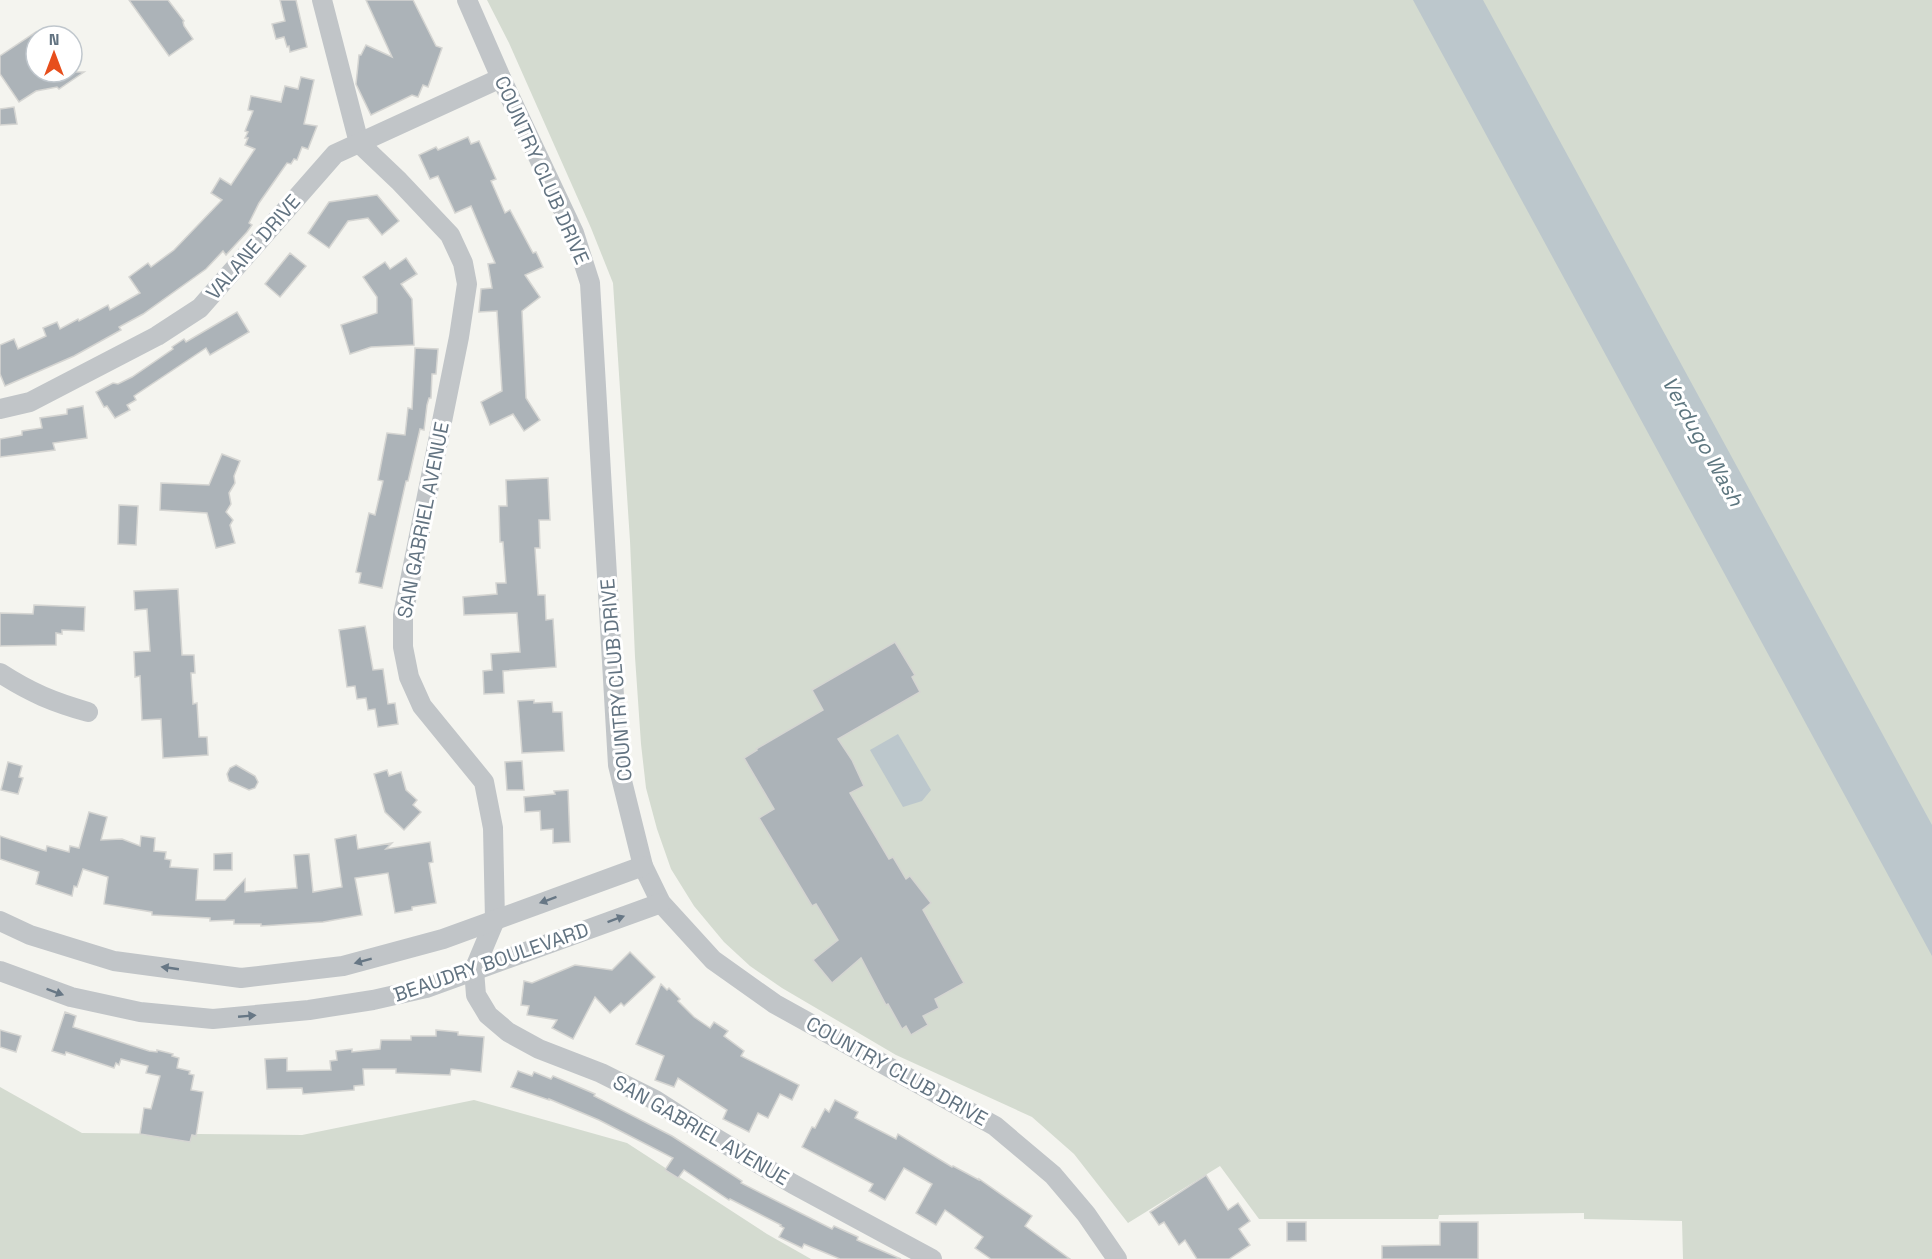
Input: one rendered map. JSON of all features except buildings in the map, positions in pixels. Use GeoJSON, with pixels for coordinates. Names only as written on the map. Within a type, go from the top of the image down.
{"type":"FeatureCollection","features":[{"type":"Feature","properties":{"kind":"street"},"geometry":{"type":"LineString","coordinates":[[322,0],[359,143]]}},
{"type":"Feature","properties":{"kind":"street","name":"COUNTRY CLUB DRIVE"},"geometry":{"type":"LineString","coordinates":[[467,0],[574,233],[590,282],[618,765],[643,866],[661,903],[713,960],[775,1004],[995,1126],[1053,1175],[1086,1214],[1117,1259]]}},
{"type":"Feature","properties":{"kind":"street","name":"VALANE DRIVE"},"geometry":{"type":"LineString","coordinates":[[0,409],[30,402],[157,336],[200,308],[335,154],[501,78]]}},
{"type":"Feature","properties":{"kind":"street","name":"SAN GABRIEL AVENUE"},"geometry":{"type":"LineString","coordinates":[[359,143],[399,181],[450,236],[463,263],[467,284],[459,337],[403,615],[404,647],[410,677],[422,706],[484,782],[493,828],[495,920],[474,970],[476,996],[488,1015],[508,1032],[538,1048],[601,1073],[655,1100],[793,1184],[932,1259]]}},
{"type":"Feature","properties":{"kind":"street"},"geometry":{"type":"LineString","coordinates":[[0,673],[54,703],[88,712]]}},
{"type":"Feature","properties":{"kind":"street","name":"BEAUDRY BOULEVARD"},"geometry":{"type":"LineString","coordinates":[[0,921],[30,935],[114,961],[241,978],[343,966],[443,939],[643,866]]}},
{"type":"Feature","properties":{"kind":"street","name":"BEAUDRY BOULEVARD"},"geometry":{"type":"LineString","coordinates":[[0,971],[71,997],[140,1012],[213,1019],[309,1010],[373,1000],[426,988],[661,903]]}},
{"type":"Feature","properties":{"kind":"shaded area"},"geometry":{"type":"Polygon","coordinates":[[[487,0],[1932,0],[1932,1259],[1683,1259],[1682,1221],[1584,1219],[1584,1213],[1439,1215],[1438,1219],[1259,1219],[1220,1166],[1128,1223],[1074,1154],[1032,1117],[896,1055],[782,988],[750,966],[724,942],[694,906],[671,869],[657,829],[646,788],[641,744],[613,283],[509,43],[487,0]]]}},
{"type":"Feature","properties":{"kind":"shaded area"},"geometry":{"type":"Polygon","coordinates":[[[0,1087],[82,1133],[302,1135],[474,1100],[627,1143],[767,1234],[811,1259],[0,1259],[0,1087]]]}},
{"type":"Feature","properties":{"kind":"water","name":"Verdugo Wash"},"geometry":{"type":"Polygon","coordinates":[[[1413,0],[1483,0],[1932,825],[1932,956],[1413,0]]]}},
{"type":"Feature","properties":{"kind":"water"},"geometry":{"type":"Polygon","coordinates":[[[898,734],[931,790],[922,801],[903,807],[870,750],[898,734]]]}}]}
